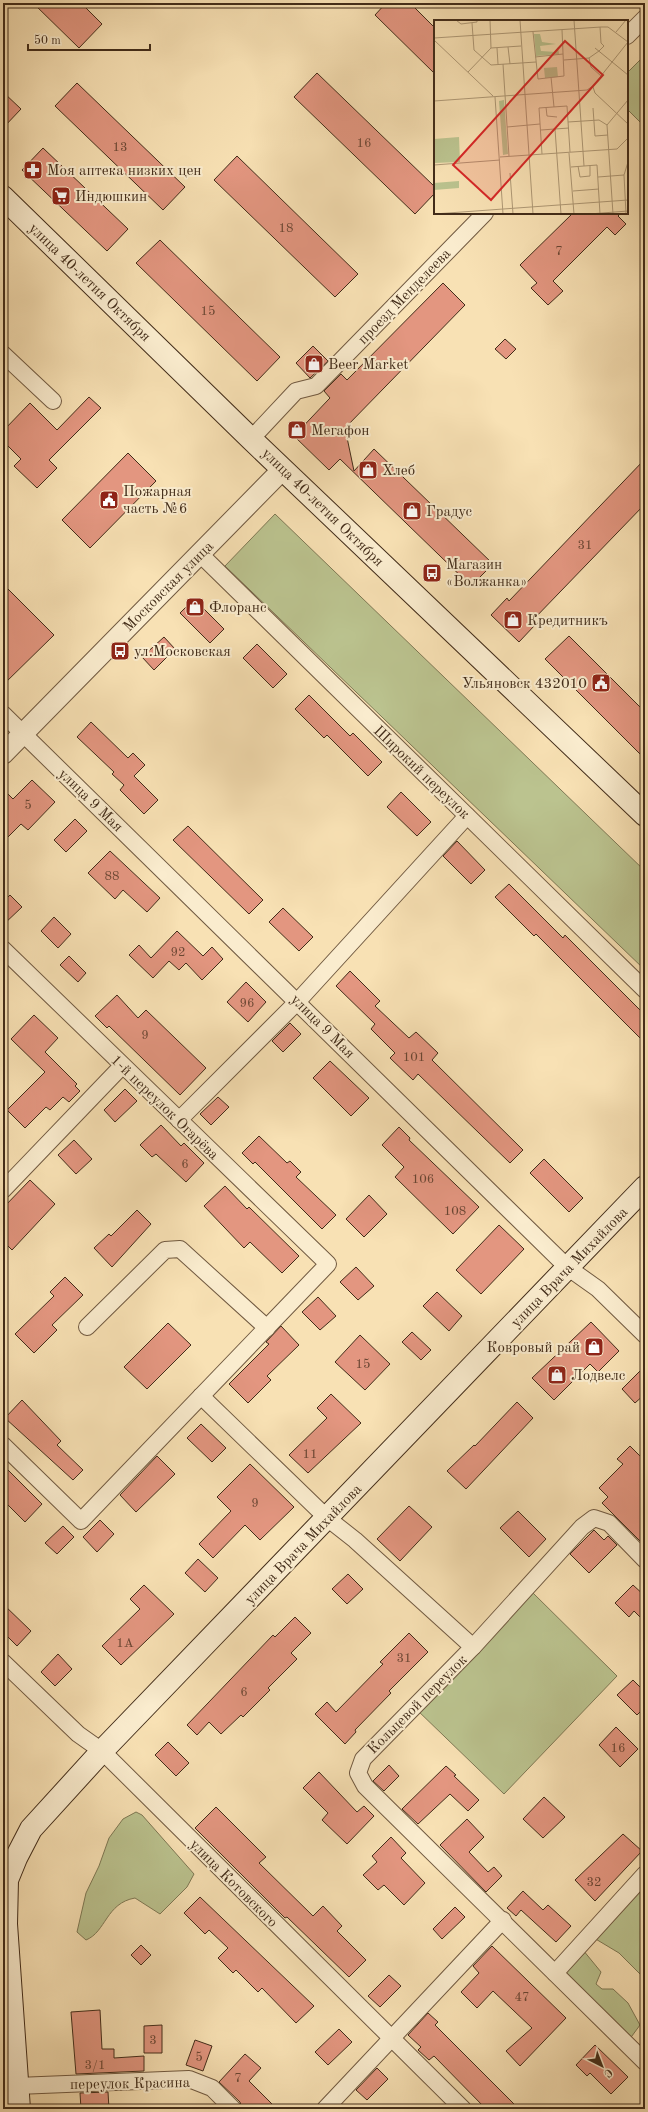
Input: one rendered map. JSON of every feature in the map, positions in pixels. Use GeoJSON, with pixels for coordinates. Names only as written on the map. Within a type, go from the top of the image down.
{"type":"FeatureCollection","features":[{"type":"Feature","properties":{"kind":"main road","name":"улица 40-летия Октября"},"geometry":{"type":"LineString","coordinates":[[3,197],[251,439],[645,816]]}},
{"type":"Feature","properties":{"kind":"main road","name":"улица Врача Михайлова"},"geometry":{"type":"LineString","coordinates":[[19,2109],[5,1921],[8,1880],[16,1858],[31,1829],[102,1751],[645,1187]]}},
{"type":"Feature","properties":{"kind":"main road"},"geometry":{"type":"LineString","coordinates":[[3,1849],[31,1829]]}},
{"type":"Feature","properties":{"kind":"street"},"geometry":{"type":"LineString","coordinates":[[628,35],[645,18]]}},
{"type":"Feature","properties":{"kind":"street","name":"проезд Менделеева"},"geometry":{"type":"LineString","coordinates":[[251,439],[296,391],[316,386],[484,214]]}},
{"type":"Feature","properties":{"kind":"street"},"geometry":{"type":"LineString","coordinates":[[3,354],[53,401]]}},
{"type":"Feature","properties":{"kind":"street","name":"Московская улица"},"geometry":{"type":"LineString","coordinates":[[3,754],[283,469]]}},
{"type":"Feature","properties":{"kind":"street","name":"Широкий переулок"},"geometry":{"type":"LineString","coordinates":[[200,554],[645,990]]}},
{"type":"Feature","properties":{"kind":"street","name":"улица 9 Мая"},"geometry":{"type":"LineString","coordinates":[[3,714],[298,1001],[568,1267],[598,1289],[645,1335]]}},
{"type":"Feature","properties":{"kind":"street"},"geometry":{"type":"LineString","coordinates":[[179,1120],[298,1001],[467,816]]}},
{"type":"Feature","properties":{"kind":"street","name":"1-й переулок Огарёва"},"geometry":{"type":"LineString","coordinates":[[3,949],[328,1264],[267,1328]]}},
{"type":"Feature","properties":{"kind":"street"},"geometry":{"type":"LineString","coordinates":[[3,1190],[122,1066]]}},
{"type":"Feature","properties":{"kind":"street"},"geometry":{"type":"LineString","coordinates":[[3,1445],[81,1521],[267,1328],[180,1249],[165,1250],[87,1327]]}},
{"type":"Feature","properties":{"kind":"street"},"geometry":{"type":"LineString","coordinates":[[201,1396],[327,1518],[355,1540],[473,1648]]}},
{"type":"Feature","properties":{"kind":"street","name":"Кольцевой переулок"},"geometry":{"type":"LineString","coordinates":[[645,1560],[609,1523],[594,1518],[582,1527],[473,1648],[363,1759],[358,1773],[365,1786],[503,1920],[645,2062]]}},
{"type":"Feature","properties":{"kind":"street","name":"улица Котовского"},"geometry":{"type":"LineString","coordinates":[[3,1662],[78,1734],[102,1751],[463,2109]]}},
{"type":"Feature","properties":{"kind":"street"},"geometry":{"type":"LineString","coordinates":[[555,1973],[645,1874]]}},
{"type":"Feature","properties":{"kind":"street"},"geometry":{"type":"LineString","coordinates":[[325,2109],[503,1920]]}},
{"type":"Feature","properties":{"kind":"street","name":"переулок Красина"},"geometry":{"type":"LineString","coordinates":[[17,2086],[189,2079],[212,2088],[233,2109]]}},
{"type":"Feature","properties":{"kind":"green space"},"geometry":{"type":"Polygon","coordinates":[[[645,55],[645,127],[628,110],[628,72],[645,55]]]}},
{"type":"Feature","properties":{"kind":"green space"},"geometry":{"type":"Polygon","coordinates":[[[275,514],[645,871],[645,970],[225,566],[275,514]]]}},
{"type":"Feature","properties":{"kind":"green space"},"geometry":{"type":"Polygon","coordinates":[[[532,1592],[617,1676],[504,1794],[415,1708],[532,1592]]]}},
{"type":"Feature","properties":{"kind":"green space"},"geometry":{"type":"Polygon","coordinates":[[[136,1812],[142,1815],[194,1874],[187,1887],[160,1914],[135,1898],[125,1901],[112,1911],[93,1936],[86,1940],[77,1932],[86,1893],[99,1866],[109,1838],[123,1819],[136,1812]]]}},
{"type":"Feature","properties":{"kind":"green space"},"geometry":{"type":"Polygon","coordinates":[[[645,1884],[645,1921],[641,1923],[645,1929],[645,1979],[619,1953],[594,1938],[645,1884]]]}},
{"type":"Feature","properties":{"kind":"green space"},"geometry":{"type":"Polygon","coordinates":[[[583,1950],[601,1972],[596,1984],[602,1989],[613,1989],[628,2003],[640,2025],[629,2040],[559,1976],[583,1950]]]}},
{"type":"Feature","properties":{"kind":"building"},"geometry":{"type":"Polygon","coordinates":[[[33,3],[81,3],[102,24],[79,48],[33,3]]]}},
{"type":"Feature","properties":{"kind":"building"},"geometry":{"type":"Polygon","coordinates":[[[386,3],[410,3],[434,27],[434,73],[375,15],[386,3]]]}},
{"type":"Feature","properties":{"kind":"building"},"geometry":{"type":"Polygon","coordinates":[[[317,73],[434,186],[434,194],[415,214],[294,97],[317,73]]]}},
{"type":"Feature","properties":{"kind":"building"},"geometry":{"type":"Polygon","coordinates":[[[77,83],[185,187],[163,210],[55,106],[77,83]]]}},
{"type":"Feature","properties":{"kind":"building"},"geometry":{"type":"Polygon","coordinates":[[[3,92],[21,109],[3,128],[3,92]]]}},
{"type":"Feature","properties":{"kind":"building"},"geometry":{"type":"Polygon","coordinates":[[[43,148],[128,229],[107,251],[22,170],[43,148]]]}},
{"type":"Feature","properties":{"kind":"building"},"geometry":{"type":"Polygon","coordinates":[[[237,156],[358,274],[335,297],[214,180],[237,156]]]}},
{"type":"Feature","properties":{"kind":"building"},"geometry":{"type":"Polygon","coordinates":[[[572,214],[620,214],[618,216],[626,224],[615,235],[607,227],[553,281],[563,291],[548,305],[531,288],[537,283],[520,265],[572,214]]]}},
{"type":"Feature","properties":{"kind":"building"},"geometry":{"type":"Polygon","coordinates":[[[160,240],[280,357],[257,381],[136,263],[160,240]]]}},
{"type":"Feature","properties":{"kind":"building"},"geometry":{"type":"Polygon","coordinates":[[[443,283],[465,305],[345,428],[354,471],[374,449],[493,564],[471,586],[340,459],[329,470],[294,436],[330,398],[324,391],[341,374],[347,380],[443,283]]]}},
{"type":"Feature","properties":{"kind":"building"},"geometry":{"type":"Polygon","coordinates":[[[505,339],[516,349],[506,359],[495,349],[505,339]]]}},
{"type":"Feature","properties":{"kind":"building","name":"Beer Market"},"geometry":{"type":"Polygon","coordinates":[[[313,346],[328,361],[310,378],[296,363],[313,346]]]}},
{"type":"Feature","properties":{"kind":"building"},"geometry":{"type":"Polygon","coordinates":[[[89,397],[101,408],[49,460],[57,468],[37,488],[14,466],[21,459],[3,441],[3,431],[30,403],[57,430],[89,397]]]}},
{"type":"Feature","properties":{"kind":"building","name":"Пожарная часть №6"},"geometry":{"type":"Polygon","coordinates":[[[128,453],[156,481],[90,548],[62,520],[128,453]]]}},
{"type":"Feature","properties":{"kind":"building"},"geometry":{"type":"Polygon","coordinates":[[[645,459],[645,504],[531,622],[535,625],[519,642],[491,615],[507,598],[509,601],[645,459]]]}},
{"type":"Feature","properties":{"kind":"building"},"geometry":{"type":"Polygon","coordinates":[[[3,584],[54,635],[3,685],[3,584]]]}},
{"type":"Feature","properties":{"kind":"building"},"geometry":{"type":"Polygon","coordinates":[[[194,599],[224,629],[210,643],[180,613],[194,599]]]}},
{"type":"Feature","properties":{"kind":"building"},"geometry":{"type":"Polygon","coordinates":[[[569,636],[645,712],[645,759],[545,659],[569,636]]]}},
{"type":"Feature","properties":{"kind":"building"},"geometry":{"type":"Polygon","coordinates":[[[164,637],[175,649],[154,670],[142,657],[164,637]]]}},
{"type":"Feature","properties":{"kind":"building"},"geometry":{"type":"Polygon","coordinates":[[[257,644],[287,674],[273,688],[243,658],[257,644]]]}},
{"type":"Feature","properties":{"kind":"building"},"geometry":{"type":"Polygon","coordinates":[[[309,695],[350,736],[353,733],[382,762],[368,776],[327,735],[324,738],[295,709],[309,695]]]}},
{"type":"Feature","properties":{"kind":"building"},"geometry":{"type":"Polygon","coordinates":[[[91,722],[128,758],[133,753],[145,765],[134,776],[158,800],[144,814],[120,790],[124,785],[112,774],[114,772],[77,737],[91,722]]]}},
{"type":"Feature","properties":{"kind":"building"},"geometry":{"type":"Polygon","coordinates":[[[32,780],[55,802],[28,830],[21,824],[3,842],[3,789],[13,799],[32,780]]]}},
{"type":"Feature","properties":{"kind":"building"},"geometry":{"type":"Polygon","coordinates":[[[401,792],[431,822],[417,836],[387,807],[401,792]]]}},
{"type":"Feature","properties":{"kind":"building"},"geometry":{"type":"Polygon","coordinates":[[[75,819],[87,831],[66,852],[54,840],[75,819]]]}},
{"type":"Feature","properties":{"kind":"building"},"geometry":{"type":"Polygon","coordinates":[[[188,826],[263,900],[249,914],[173,840],[188,826]]]}},
{"type":"Feature","properties":{"kind":"building"},"geometry":{"type":"Polygon","coordinates":[[[457,841],[485,870],[471,884],[443,856],[457,841]]]}},
{"type":"Feature","properties":{"kind":"building"},"geometry":{"type":"Polygon","coordinates":[[[110,851],[160,898],[147,912],[123,890],[115,899],[88,873],[110,851]]]}},
{"type":"Feature","properties":{"kind":"building"},"geometry":{"type":"Polygon","coordinates":[[[509,884],[563,938],[565,935],[645,1015],[645,1043],[536,934],[534,936],[495,897],[509,884]]]}},
{"type":"Feature","properties":{"kind":"building"},"geometry":{"type":"Polygon","coordinates":[[[10,895],[22,907],[3,925],[3,902],[10,895]]]}},
{"type":"Feature","properties":{"kind":"building"},"geometry":{"type":"Polygon","coordinates":[[[283,908],[313,937],[299,951],[269,922],[283,908]]]}},
{"type":"Feature","properties":{"kind":"building"},"geometry":{"type":"Polygon","coordinates":[[[54,917],[71,934],[58,948],[41,931],[54,917]]]}},
{"type":"Feature","properties":{"kind":"building"},"geometry":{"type":"Polygon","coordinates":[[[177,931],[203,956],[212,947],[223,959],[202,980],[186,963],[179,970],[169,961],[153,978],[129,955],[139,945],[151,958],[177,931]]]}},
{"type":"Feature","properties":{"kind":"building"},"geometry":{"type":"Polygon","coordinates":[[[69,956],[86,973],[78,982],[60,965],[69,956]]]}},
{"type":"Feature","properties":{"kind":"building"},"geometry":{"type":"Polygon","coordinates":[[[350,971],[380,1001],[375,1006],[409,1038],[416,1032],[438,1053],[432,1060],[523,1150],[510,1163],[418,1074],[413,1080],[390,1058],[395,1053],[371,1029],[375,1024],[336,986],[350,971]]]}},
{"type":"Feature","properties":{"kind":"building"},"geometry":{"type":"Polygon","coordinates":[[[246,982],[266,1002],[248,1022],[227,1002],[246,982]]]}},
{"type":"Feature","properties":{"kind":"building"},"geometry":{"type":"Polygon","coordinates":[[[117,995],[138,1018],[146,1010],[206,1068],[180,1095],[109,1026],[107,1028],[95,1016],[117,995]]]}},
{"type":"Feature","properties":{"kind":"building"},"geometry":{"type":"Polygon","coordinates":[[[34,1015],[58,1038],[45,1052],[77,1084],[75,1086],[80,1091],[69,1102],[63,1097],[50,1110],[46,1107],[25,1128],[7,1110],[45,1072],[11,1039],[34,1015]]]}},
{"type":"Feature","properties":{"kind":"building"},"geometry":{"type":"Polygon","coordinates":[[[290,1023],[301,1034],[283,1052],[272,1041],[290,1023]]]}},
{"type":"Feature","properties":{"kind":"building"},"geometry":{"type":"Polygon","coordinates":[[[330,1061],[369,1098],[351,1116],[313,1078],[330,1061]]]}},
{"type":"Feature","properties":{"kind":"building"},"geometry":{"type":"Polygon","coordinates":[[[125,1089],[137,1101],[115,1122],[104,1110],[125,1089]]]}},
{"type":"Feature","properties":{"kind":"building"},"geometry":{"type":"Polygon","coordinates":[[[218,1097],[229,1107],[211,1125],[200,1114],[218,1097]]]}},
{"type":"Feature","properties":{"kind":"building"},"geometry":{"type":"Polygon","coordinates":[[[161,1125],[181,1146],[184,1143],[204,1163],[186,1182],[156,1154],[152,1157],[140,1145],[161,1125]]]}},
{"type":"Feature","properties":{"kind":"building"},"geometry":{"type":"Polygon","coordinates":[[[399,1127],[410,1138],[409,1140],[479,1207],[453,1234],[395,1177],[404,1167],[382,1145],[399,1127]]]}},
{"type":"Feature","properties":{"kind":"building"},"geometry":{"type":"Polygon","coordinates":[[[259,1136],[287,1163],[290,1161],[301,1172],[296,1177],[336,1215],[322,1229],[255,1162],[253,1164],[242,1153],[259,1136]]]}},
{"type":"Feature","properties":{"kind":"building"},"geometry":{"type":"Polygon","coordinates":[[[74,1140],[92,1159],[76,1174],[58,1155],[74,1140]]]}},
{"type":"Feature","properties":{"kind":"building"},"geometry":{"type":"Polygon","coordinates":[[[544,1159],[583,1198],[569,1212],[530,1173],[544,1159]]]}},
{"type":"Feature","properties":{"kind":"building"},"geometry":{"type":"Polygon","coordinates":[[[30,1180],[55,1204],[12,1250],[3,1241],[3,1208],[30,1180]]]}},
{"type":"Feature","properties":{"kind":"building"},"geometry":{"type":"Polygon","coordinates":[[[225,1186],[247,1209],[249,1207],[299,1256],[282,1273],[250,1242],[244,1248],[204,1206],[225,1186]]]}},
{"type":"Feature","properties":{"kind":"building"},"geometry":{"type":"Polygon","coordinates":[[[369,1195],[387,1214],[364,1237],[346,1219],[369,1195]]]}},
{"type":"Feature","properties":{"kind":"building"},"geometry":{"type":"Polygon","coordinates":[[[137,1210],[151,1224],[112,1267],[94,1248],[109,1234],[111,1236],[137,1210]]]}},
{"type":"Feature","properties":{"kind":"building"},"geometry":{"type":"Polygon","coordinates":[[[499,1225],[524,1249],[481,1294],[456,1270],[499,1225]]]}},
{"type":"Feature","properties":{"kind":"building"},"geometry":{"type":"Polygon","coordinates":[[[356,1267],[374,1286],[358,1300],[340,1282],[356,1267]]]}},
{"type":"Feature","properties":{"kind":"building"},"geometry":{"type":"Polygon","coordinates":[[[65,1277],[83,1295],[52,1325],[57,1330],[34,1353],[15,1334],[54,1296],[50,1292],[65,1277]]]}},
{"type":"Feature","properties":{"kind":"building"},"geometry":{"type":"Polygon","coordinates":[[[437,1292],[462,1316],[449,1331],[423,1306],[437,1292]]]}},
{"type":"Feature","properties":{"kind":"building"},"geometry":{"type":"Polygon","coordinates":[[[318,1297],[336,1316],[320,1330],[302,1312],[318,1297]]]}},
{"type":"Feature","properties":{"kind":"building"},"geometry":{"type":"Polygon","coordinates":[[[591,1322],[619,1351],[598,1372],[590,1364],[554,1400],[532,1378],[591,1322]]]}},
{"type":"Feature","properties":{"kind":"building"},"geometry":{"type":"Polygon","coordinates":[[[168,1323],[191,1345],[147,1389],[124,1367],[168,1323]]]}},
{"type":"Feature","properties":{"kind":"building"},"geometry":{"type":"Polygon","coordinates":[[[281,1326],[299,1345],[267,1376],[271,1380],[248,1403],[229,1384],[269,1344],[266,1342],[281,1326]]]}},
{"type":"Feature","properties":{"kind":"building"},"geometry":{"type":"Polygon","coordinates":[[[412,1332],[431,1350],[421,1360],[402,1342],[412,1332]]]}},
{"type":"Feature","properties":{"kind":"building"},"geometry":{"type":"Polygon","coordinates":[[[360,1335],[390,1364],[365,1390],[335,1362],[360,1335]]]}},
{"type":"Feature","properties":{"kind":"building"},"geometry":{"type":"Polygon","coordinates":[[[645,1366],[645,1394],[635,1403],[622,1389],[645,1366]]]}},
{"type":"Feature","properties":{"kind":"building"},"geometry":{"type":"Polygon","coordinates":[[[331,1394],[361,1423],[308,1473],[289,1455],[327,1418],[317,1408],[331,1394]]]}},
{"type":"Feature","properties":{"kind":"building"},"geometry":{"type":"Polygon","coordinates":[[[22,1400],[61,1441],[57,1445],[83,1470],[73,1480],[5,1418],[22,1400]]]}},
{"type":"Feature","properties":{"kind":"building"},"geometry":{"type":"Polygon","coordinates":[[[517,1402],[533,1418],[466,1489],[447,1471],[474,1445],[475,1446],[517,1402]]]}},
{"type":"Feature","properties":{"kind":"building"},"geometry":{"type":"Polygon","coordinates":[[[201,1424],[226,1448],[212,1462],[187,1438],[201,1424]]]}},
{"type":"Feature","properties":{"kind":"building"},"geometry":{"type":"Polygon","coordinates":[[[630,1446],[645,1461],[645,1546],[602,1503],[608,1497],[599,1488],[623,1464],[617,1459],[630,1446]]]}},
{"type":"Feature","properties":{"kind":"building"},"geometry":{"type":"Polygon","coordinates":[[[157,1456],[175,1474],[136,1512],[120,1495],[157,1456]]]}},
{"type":"Feature","properties":{"kind":"building"},"geometry":{"type":"Polygon","coordinates":[[[250,1464],[294,1507],[260,1540],[245,1525],[213,1558],[199,1544],[231,1511],[217,1497],[250,1464]]]}},
{"type":"Feature","properties":{"kind":"building"},"geometry":{"type":"Polygon","coordinates":[[[3,1465],[42,1504],[25,1522],[3,1500],[3,1465]]]}},
{"type":"Feature","properties":{"kind":"building"},"geometry":{"type":"Polygon","coordinates":[[[409,1506],[432,1527],[400,1561],[377,1539],[409,1506]]]}},
{"type":"Feature","properties":{"kind":"building"},"geometry":{"type":"Polygon","coordinates":[[[518,1511],[546,1539],[529,1557],[500,1528],[518,1511]]]}},
{"type":"Feature","properties":{"kind":"building"},"geometry":{"type":"Polygon","coordinates":[[[100,1520],[114,1534],[97,1552],[83,1537],[100,1520]]]}},
{"type":"Feature","properties":{"kind":"building"},"geometry":{"type":"Polygon","coordinates":[[[63,1526],[74,1537],[57,1554],[45,1543],[63,1526]]]}},
{"type":"Feature","properties":{"kind":"building"},"geometry":{"type":"Polygon","coordinates":[[[594,1530],[604,1540],[608,1536],[617,1545],[589,1573],[570,1554],[594,1530]]]}},
{"type":"Feature","properties":{"kind":"building"},"geometry":{"type":"Polygon","coordinates":[[[198,1559],[218,1578],[205,1592],[185,1573],[198,1559]]]}},
{"type":"Feature","properties":{"kind":"building"},"geometry":{"type":"Polygon","coordinates":[[[348,1574],[363,1589],[347,1604],[332,1589],[348,1574]]]}},
{"type":"Feature","properties":{"kind":"building"},"geometry":{"type":"Polygon","coordinates":[[[144,1585],[174,1614],[121,1665],[102,1646],[140,1609],[130,1599],[144,1585]]]}},
{"type":"Feature","properties":{"kind":"building"},"geometry":{"type":"Polygon","coordinates":[[[633,1585],[645,1596],[645,1622],[634,1611],[629,1617],[615,1603],[633,1585]]]}},
{"type":"Feature","properties":{"kind":"building"},"geometry":{"type":"Polygon","coordinates":[[[3,1604],[31,1631],[17,1646],[3,1632],[3,1604]]]}},
{"type":"Feature","properties":{"kind":"building"},"geometry":{"type":"Polygon","coordinates":[[[295,1617],[311,1633],[291,1653],[297,1659],[268,1688],[270,1690],[243,1717],[241,1715],[221,1734],[209,1722],[197,1735],[187,1725],[273,1635],[275,1637],[295,1617]]]}},
{"type":"Feature","properties":{"kind":"building"},"geometry":{"type":"Polygon","coordinates":[[[409,1633],[428,1652],[389,1691],[391,1693],[355,1730],[356,1732],[345,1744],[315,1714],[327,1702],[336,1712],[383,1664],[380,1662],[409,1633]]]}},
{"type":"Feature","properties":{"kind":"building"},"geometry":{"type":"Polygon","coordinates":[[[58,1654],[72,1669],[55,1686],[41,1672],[58,1654]]]}},
{"type":"Feature","properties":{"kind":"building"},"geometry":{"type":"Polygon","coordinates":[[[633,1680],[645,1692],[645,1707],[637,1715],[617,1695],[633,1680]]]}},
{"type":"Feature","properties":{"kind":"building"},"geometry":{"type":"Polygon","coordinates":[[[616,1727],[638,1749],[620,1767],[599,1745],[616,1727]]]}},
{"type":"Feature","properties":{"kind":"building"},"geometry":{"type":"Polygon","coordinates":[[[168,1742],[189,1763],[176,1776],[155,1755],[168,1742]]]}},
{"type":"Feature","properties":{"kind":"building"},"geometry":{"type":"Polygon","coordinates":[[[389,1765],[399,1776],[384,1791],[373,1781],[389,1765]]]}},
{"type":"Feature","properties":{"kind":"building"},"geometry":{"type":"Polygon","coordinates":[[[446,1766],[456,1775],[454,1776],[479,1800],[468,1811],[450,1794],[418,1824],[402,1809],[446,1766]]]}},
{"type":"Feature","properties":{"kind":"building"},"geometry":{"type":"Polygon","coordinates":[[[319,1772],[357,1812],[364,1806],[374,1816],[347,1844],[322,1820],[328,1813],[303,1788],[319,1772]]]}},
{"type":"Feature","properties":{"kind":"building"},"geometry":{"type":"Polygon","coordinates":[[[544,1797],[565,1817],[543,1838],[523,1819],[544,1797]]]}},
{"type":"Feature","properties":{"kind":"building"},"geometry":{"type":"Polygon","coordinates":[[[216,1807],[266,1857],[259,1863],[313,1916],[323,1906],[342,1926],[337,1931],[366,1960],[349,1977],[287,1917],[285,1918],[195,1828],[216,1807]]]}},
{"type":"Feature","properties":{"kind":"building"},"geometry":{"type":"Polygon","coordinates":[[[467,1819],[484,1837],[469,1852],[488,1872],[494,1867],[502,1876],[486,1892],[440,1845],[467,1819]]]}},
{"type":"Feature","properties":{"kind":"building"},"geometry":{"type":"Polygon","coordinates":[[[623,1834],[642,1851],[595,1901],[575,1880],[623,1834]]]}},
{"type":"Feature","properties":{"kind":"building"},"geometry":{"type":"Polygon","coordinates":[[[391,1837],[406,1853],[401,1858],[425,1883],[404,1905],[384,1885],[378,1890],[363,1875],[377,1862],[372,1856],[391,1837]]]}},
{"type":"Feature","properties":{"kind":"building"},"geometry":{"type":"Polygon","coordinates":[[[523,1891],[543,1910],[548,1905],[571,1926],[556,1942],[521,1910],[516,1916],[507,1908],[523,1891]]]}},
{"type":"Feature","properties":{"kind":"building"},"geometry":{"type":"Polygon","coordinates":[[[200,1897],[314,2006],[296,2023],[262,1988],[258,1992],[236,1970],[233,1973],[218,1958],[228,1948],[209,1930],[205,1934],[184,1913],[200,1897]]]}},
{"type":"Feature","properties":{"kind":"building"},"geometry":{"type":"Polygon","coordinates":[[[455,1907],[465,1917],[442,1939],[433,1929],[455,1907]]]}},
{"type":"Feature","properties":{"kind":"building"},"geometry":{"type":"Polygon","coordinates":[[[141,1945],[151,1955],[141,1965],[131,1955],[141,1945]]]}},
{"type":"Feature","properties":{"kind":"building"},"geometry":{"type":"Polygon","coordinates":[[[492,1946],[566,2018],[520,2066],[506,2051],[532,2028],[493,1991],[477,2008],[461,1992],[479,1973],[473,1966],[492,1946]]]}},
{"type":"Feature","properties":{"kind":"building"},"geometry":{"type":"Polygon","coordinates":[[[389,1975],[401,1986],[380,2007],[368,1996],[389,1975]]]}},
{"type":"Feature","properties":{"kind":"building"},"geometry":{"type":"Polygon","coordinates":[[[100,2010],[102,2049],[114,2049],[114,2058],[144,2056],[144,2071],[76,2074],[71,2012],[100,2010]]]}},
{"type":"Feature","properties":{"kind":"building"},"geometry":{"type":"Polygon","coordinates":[[[428,2013],[438,2022],[435,2025],[519,2109],[486,2109],[434,2056],[429,2060],[418,2050],[421,2047],[408,2035],[428,2013]]]}},
{"type":"Feature","properties":{"kind":"building"},"geometry":{"type":"Polygon","coordinates":[[[162,2025],[162,2053],[144,2053],[144,2026],[162,2025]]]}},
{"type":"Feature","properties":{"kind":"building"},"geometry":{"type":"Polygon","coordinates":[[[339,2029],[352,2042],[328,2065],[315,2052],[339,2029]]]}},
{"type":"Feature","properties":{"kind":"building"},"geometry":{"type":"Polygon","coordinates":[[[195,2040],[212,2046],[203,2071],[186,2065],[195,2040]]]}},
{"type":"Feature","properties":{"kind":"building"},"geometry":{"type":"Polygon","coordinates":[[[595,2045],[628,2077],[611,2094],[590,2073],[587,2076],[576,2065],[595,2045]]]}},
{"type":"Feature","properties":{"kind":"building"},"geometry":{"type":"Polygon","coordinates":[[[245,2054],[261,2068],[249,2081],[277,2109],[242,2109],[240,2102],[219,2082],[245,2054]]]}},
{"type":"Feature","properties":{"kind":"building"},"geometry":{"type":"Polygon","coordinates":[[[377,2068],[388,2079],[367,2100],[356,2090],[377,2068]]]}},
{"type":"Feature","properties":{"kind":"building"},"geometry":{"type":"Polygon","coordinates":[[[108,2092],[109,2109],[81,2109],[80,2093],[108,2092]]]}},
{"type":"Feature","properties":{"kind":"place","name":"Моя аптека низких цен"},"geometry":{"type":"Point","coordinates":[33,170]}},
{"type":"Feature","properties":{"kind":"place","name":"Индюшкин"},"geometry":{"type":"Point","coordinates":[61,196]}},
{"type":"Feature","properties":{"kind":"place","name":"Beer Market"},"geometry":{"type":"Point","coordinates":[314,364]}},
{"type":"Feature","properties":{"kind":"place","name":"Мегафон"},"geometry":{"type":"Point","coordinates":[297,430]}},
{"type":"Feature","properties":{"kind":"place","name":"Хлеб"},"geometry":{"type":"Point","coordinates":[368,470]}},
{"type":"Feature","properties":{"kind":"place","name":"Пожарная часть №6"},"geometry":{"type":"Point","coordinates":[109,500]}},
{"type":"Feature","properties":{"kind":"place","name":"Градус"},"geometry":{"type":"Point","coordinates":[412,511]}},
{"type":"Feature","properties":{"kind":"place","name":"Магазин «Волжанка»"},"geometry":{"type":"Point","coordinates":[432,573]}},
{"type":"Feature","properties":{"kind":"place","name":"Флоранс"},"geometry":{"type":"Point","coordinates":[195,607]}},
{"type":"Feature","properties":{"kind":"place","name":"Кредитникъ"},"geometry":{"type":"Point","coordinates":[513,620]}},
{"type":"Feature","properties":{"kind":"place","name":"ул.Московская"},"geometry":{"type":"Point","coordinates":[120,651]}},
{"type":"Feature","properties":{"kind":"place","name":"Ульяновск 432010"},"geometry":{"type":"Point","coordinates":[601,683]}},
{"type":"Feature","properties":{"kind":"place","name":"Ковровый рай"},"geometry":{"type":"Point","coordinates":[594,1347]}},
{"type":"Feature","properties":{"kind":"place","name":"Лодвелс"},"geometry":{"type":"Point","coordinates":[557,1375]}}]}
